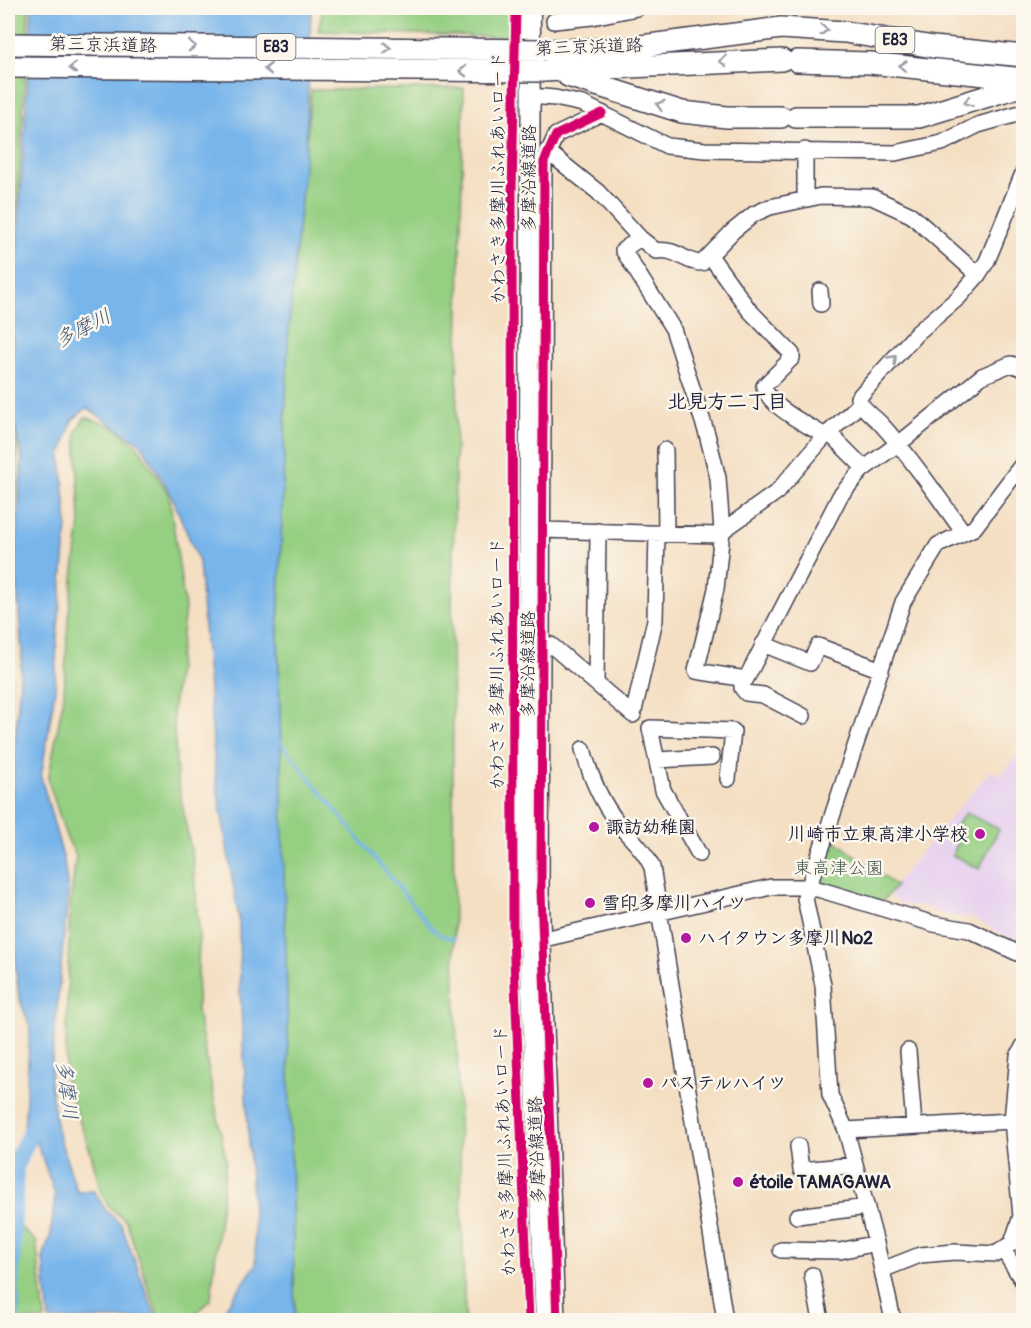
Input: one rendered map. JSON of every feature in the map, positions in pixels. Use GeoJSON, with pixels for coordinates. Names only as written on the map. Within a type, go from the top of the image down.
{"type":"FeatureCollection","features":[{"type":"Feature","properties":{"kind":"highway","name":"第三京浜道路"},"geometry":{"type":"LineString","coordinates":[[8,44],[618,49],[781,28],[845,32],[933,47],[1023,56]]}},
{"type":"Feature","properties":{"kind":"highway","name":"第三京浜道路"},"geometry":{"type":"LineString","coordinates":[[8,67],[548,72],[723,61],[789,61],[870,63],[1023,78]]}},
{"type":"Feature","properties":{"kind":"highway"},"geometry":{"type":"LineString","coordinates":[[548,72],[682,112],[727,117],[920,117],[1023,85]]}},
{"type":"Feature","properties":{"kind":"main road","name":"多摩沿線道路"},"geometry":{"type":"LineString","coordinates":[[531,8],[535,941],[545,1320]]}},
{"type":"Feature","properties":{"kind":"street"},"geometry":{"type":"LineString","coordinates":[[554,21],[592,17],[637,8]]}},
{"type":"Feature","properties":{"kind":"street"},"geometry":{"type":"LineString","coordinates":[[530,96],[583,104],[667,146],[705,150],[895,153],[942,142],[978,125],[1023,112]]}},
{"type":"Feature","properties":{"kind":"street"},"geometry":{"type":"LineString","coordinates":[[557,1320],[535,941],[542,530],[544,162],[556,135],[602,113]]}},
{"type":"Feature","properties":{"kind":"street"},"geometry":{"type":"LineString","coordinates":[[805,150],[805,198]]}},
{"type":"Feature","properties":{"kind":"street"},"geometry":{"type":"LineString","coordinates":[[547,151],[598,192],[640,238],[656,251],[670,249],[696,263],[711,257],[733,231],[754,214],[805,198],[872,197],[922,223],[978,275]]}},
{"type":"Feature","properties":{"kind":"street"},"geometry":{"type":"LineString","coordinates":[[964,533],[897,443],[860,404],[858,398],[930,319],[963,294],[978,275],[987,261],[1023,171]]}},
{"type":"Feature","properties":{"kind":"street"},"geometry":{"type":"LineString","coordinates":[[640,238],[623,250],[663,311],[681,350],[718,478],[722,531],[716,589],[695,669],[746,679],[840,496],[864,468],[982,376],[1011,364],[1023,369]]}},
{"type":"Feature","properties":{"kind":"street"},"geometry":{"type":"LineString","coordinates":[[711,257],[749,310],[792,354],[792,357],[764,386],[765,394],[772,402],[827,435],[864,468]]}},
{"type":"Feature","properties":{"kind":"street"},"geometry":{"type":"LineString","coordinates":[[542,530],[711,536],[722,531],[777,492],[827,435],[860,404]]}},
{"type":"Feature","properties":{"kind":"street"},"geometry":{"type":"LineString","coordinates":[[551,645],[633,715],[655,620],[662,533],[665,450]]}},
{"type":"Feature","properties":{"kind":"street"},"geometry":{"type":"LineString","coordinates":[[893,1320],[876,1243],[846,1130],[830,1095],[823,985],[805,898],[903,602],[938,545],[974,528],[1023,462]]}},
{"type":"Feature","properties":{"kind":"street"},"geometry":{"type":"LineString","coordinates":[[596,683],[598,531]]}},
{"type":"Feature","properties":{"kind":"street"},"geometry":{"type":"LineString","coordinates":[[763,644],[810,663],[818,646],[881,670]]}},
{"type":"Feature","properties":{"kind":"street"},"geometry":{"type":"LineString","coordinates":[[742,678],[742,687],[746,693],[763,695],[803,716]]}},
{"type":"Feature","properties":{"kind":"street"},"geometry":{"type":"LineString","coordinates":[[699,854],[663,790],[650,728],[733,731],[728,779]]}},
{"type":"Feature","properties":{"kind":"street"},"geometry":{"type":"LineString","coordinates":[[583,749],[591,780],[617,822],[636,841],[649,860],[725,1320]]}},
{"type":"Feature","properties":{"kind":"street"},"geometry":{"type":"LineString","coordinates":[[657,760],[712,757]]}},
{"type":"Feature","properties":{"kind":"street"},"geometry":{"type":"LineString","coordinates":[[535,941],[658,915],[771,887],[807,887],[934,924],[969,930],[1023,956]]}},
{"type":"Feature","properties":{"kind":"street"},"geometry":{"type":"LineString","coordinates":[[882,1270],[920,1255],[954,1252],[996,1254],[1004,1251],[1016,1235],[1021,1216],[1012,1121],[1018,1056],[1023,1045]]}},
{"type":"Feature","properties":{"kind":"street"},"geometry":{"type":"LineString","coordinates":[[908,1051],[914,1125]]}},
{"type":"Feature","properties":{"kind":"street"},"geometry":{"type":"LineString","coordinates":[[846,1130],[1012,1121]]}},
{"type":"Feature","properties":{"kind":"street"},"geometry":{"type":"LineString","coordinates":[[798,1146],[801,1170],[855,1165]]}},
{"type":"Feature","properties":{"kind":"street"},"geometry":{"type":"LineString","coordinates":[[797,1216],[867,1208]]}},
{"type":"Feature","properties":{"kind":"street"},"geometry":{"type":"LineString","coordinates":[[780,1250],[840,1251],[876,1243]]}},
{"type":"Feature","properties":{"kind":"street"},"geometry":{"type":"LineString","coordinates":[[1004,1251],[1023,1283]]}},
{"type":"Feature","properties":{"kind":"street"},"geometry":{"type":"LineString","coordinates":[[812,1275],[821,1320]]}},
{"type":"Feature","properties":{"kind":"shaded area","name":"川崎市立東高津小学校"},"geometry":{"type":"Polygon","coordinates":[[[1023,748],[1023,945],[972,918],[944,915],[925,906],[910,906],[898,902],[888,892],[991,770],[1000,776],[1023,748]]]}},
{"type":"Feature","properties":{"kind":"green space"},"geometry":{"type":"Polygon","coordinates":[[[8,8],[29,8],[12,299],[11,408],[17,444],[17,486],[12,543],[8,752],[8,8]]]}},
{"type":"Feature","properties":{"kind":"green space"},"geometry":{"type":"Polygon","coordinates":[[[323,8],[510,8],[511,37],[318,31],[323,8]]]}},
{"type":"Feature","properties":{"kind":"green space"},"geometry":{"type":"Polygon","coordinates":[[[464,88],[452,606],[454,948],[465,1320],[294,1320],[278,634],[287,342],[311,90],[464,88]]]}},
{"type":"Feature","properties":{"kind":"green space"},"geometry":{"type":"Polygon","coordinates":[[[85,417],[114,427],[138,447],[169,494],[185,608],[173,709],[177,777],[193,861],[199,934],[197,1011],[226,1160],[211,1299],[189,1320],[159,1319],[126,1221],[109,1207],[101,1193],[91,1153],[65,1080],[70,904],[76,856],[66,836],[48,780],[64,695],[68,620],[80,522],[76,432],[85,417]]]}},
{"type":"Feature","properties":{"kind":"green space"},"geometry":{"type":"Polygon","coordinates":[[[966,813],[999,829],[979,869],[952,855],[958,843],[946,837],[966,813]]]}},
{"type":"Feature","properties":{"kind":"green space","name":"東高津公園"},"geometry":{"type":"Polygon","coordinates":[[[829,836],[896,886],[883,901],[814,881],[829,836]]]}},
{"type":"Feature","properties":{"kind":"green space"},"geometry":{"type":"Polygon","coordinates":[[[17,1224],[36,1241],[45,1320],[19,1320],[17,1224]]]}},
{"type":"Feature","properties":{"kind":"water","name":"多摩川"},"geometry":{"type":"Polygon","coordinates":[[[32,8],[311,8],[306,144],[288,340],[278,632],[295,1320],[217,1320],[256,1265],[240,990],[239,920],[216,780],[199,562],[170,492],[141,444],[87,408],[72,420],[61,456],[67,525],[55,690],[41,777],[64,861],[68,892],[50,1082],[57,1130],[77,1192],[94,1191],[106,1211],[121,1224],[156,1318],[49,1320],[43,1258],[51,1233],[55,1194],[35,1137],[24,1132],[30,1027],[19,997],[8,836],[22,652],[15,558],[22,458],[11,408],[14,299],[32,8]]]}},
{"type":"Feature","properties":{"kind":"waterway"},"geometry":{"type":"LineString","coordinates":[[280,742],[431,927],[440,935],[454,939]]}},
{"type":"Feature","properties":{"kind":"waterway"},"geometry":{"type":"LineString","coordinates":[[11,1320],[10,1283],[15,1165],[41,1112]]}},
{"type":"Feature","properties":{"kind":"cycle path","name":"かわさき多摩川ふれあいロード"},"geometry":{"type":"LineString","coordinates":[[516,8],[512,191],[513,936],[529,1320]]}},
{"type":"Feature","properties":{"kind":"cycle path"},"geometry":{"type":"LineString","coordinates":[[557,1320],[541,892],[544,162],[556,135],[602,113]]}},
{"type":"Feature","properties":{"kind":"place","name":"諏訪幼稚園"},"geometry":{"type":"Point","coordinates":[594,827]}},
{"type":"Feature","properties":{"kind":"place","name":"川崎市立東高津小学校"},"geometry":{"type":"Point","coordinates":[980,834]}},
{"type":"Feature","properties":{"kind":"place","name":"雪印多摩川ハイツ"},"geometry":{"type":"Point","coordinates":[590,903]}},
{"type":"Feature","properties":{"kind":"place","name":"ハイタウン多摩川No2"},"geometry":{"type":"Point","coordinates":[686,938]}},
{"type":"Feature","properties":{"kind":"place","name":"パステルハイツ"},"geometry":{"type":"Point","coordinates":[648,1083]}},
{"type":"Feature","properties":{"kind":"place","name":"étoile TAMAGAWA"},"geometry":{"type":"Point","coordinates":[738,1182]}},
{"type":"Feature","properties":{"kind":"district","name":"北見方二丁目"},"geometry":{"type":"Point","coordinates":[727,401]}}]}
